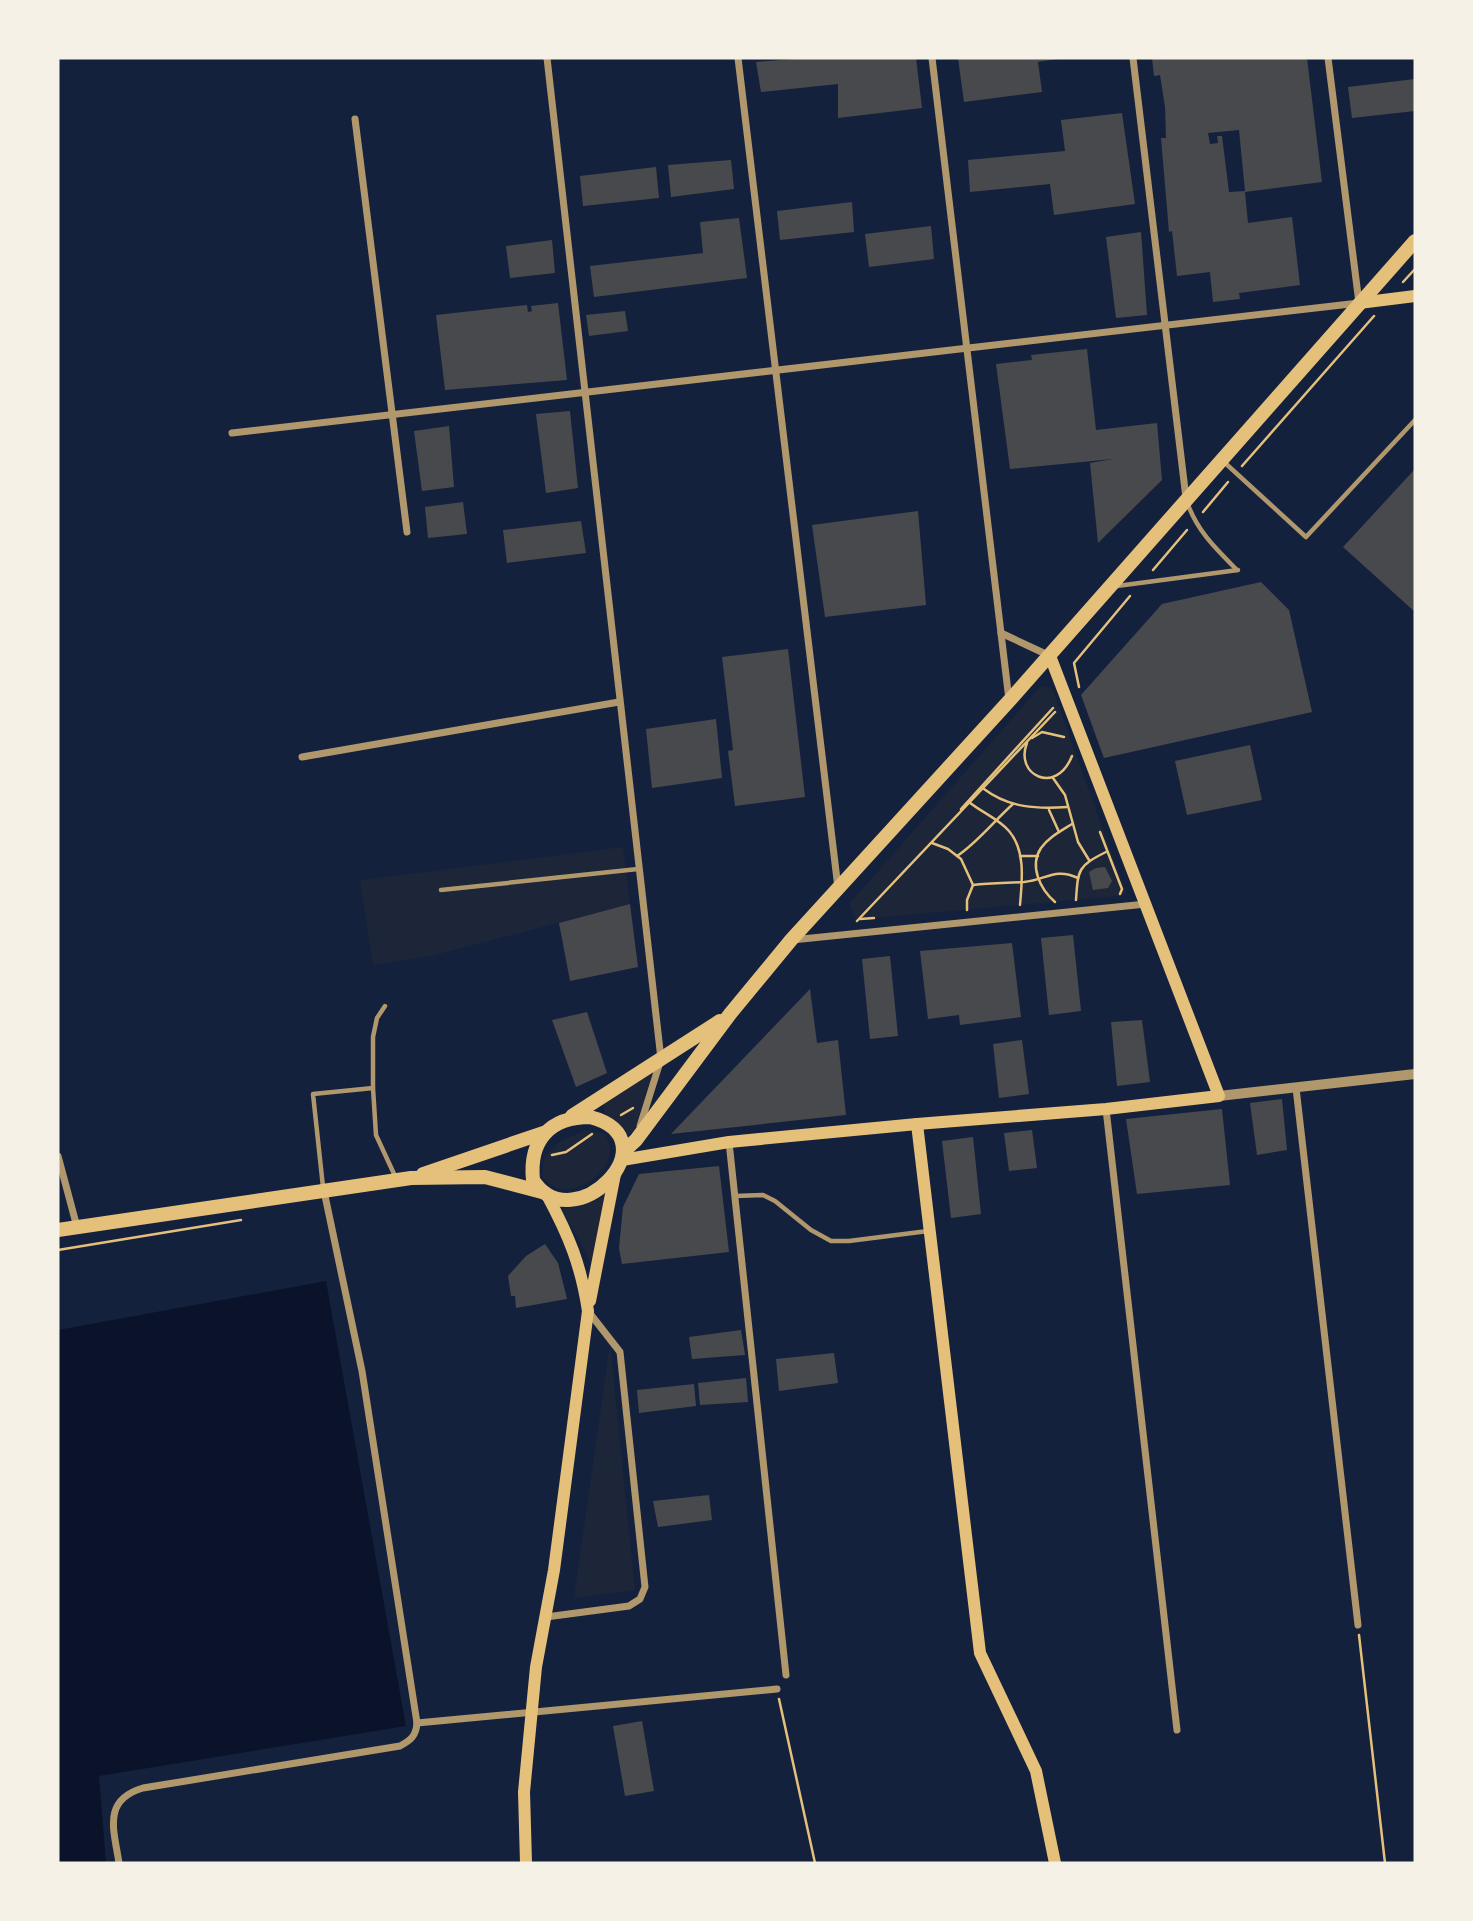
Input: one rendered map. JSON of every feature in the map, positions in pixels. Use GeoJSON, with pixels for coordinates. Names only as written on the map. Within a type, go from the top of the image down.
{"type":"FeatureCollection","features":[{"type":"Feature","properties":{"kind":"main road"},"geometry":{"type":"LineString","coordinates":[[526,1863],[524,1792],[536,1667],[546,1617],[588,1311],[615,1174],[622,1156],[730,1014],[791,940],[1050,656],[1415,241]]}},
{"type":"Feature","properties":{"kind":"main road"},"geometry":{"type":"LineString","coordinates":[[1359,303],[1415,296]]}},
{"type":"Feature","properties":{"kind":"main road"},"geometry":{"type":"LineString","coordinates":[[622,1156],[729,1142],[1106,1109],[1219,1096],[1050,656]]}},
{"type":"Feature","properties":{"kind":"main road"},"geometry":{"type":"LineString","coordinates":[[588,1311],[582,1274],[564,1227],[533,1180],[532,1161],[539,1141],[556,1124],[730,1014]]}},
{"type":"Feature","properties":{"kind":"main road"},"geometry":{"type":"LineString","coordinates":[[569,1118],[590,1117],[607,1124],[616,1131],[622,1156]]}},
{"type":"Feature","properties":{"kind":"main road"},"geometry":{"type":"LineString","coordinates":[[917,1124],[980,1653],[1036,1771],[1055,1863]]}},
{"type":"Feature","properties":{"kind":"main road"},"geometry":{"type":"LineString","coordinates":[[403,1179],[548,1132]]}},
{"type":"Feature","properties":{"kind":"main road"},"geometry":{"type":"LineString","coordinates":[[58,1230],[403,1179],[485,1177],[565,1199],[583,1198],[608,1183],[615,1174]]}},
{"type":"Feature","properties":{"kind":"street"},"geometry":{"type":"LineString","coordinates":[[547,58],[661,1059],[636,1140]]}},
{"type":"Feature","properties":{"kind":"street"},"geometry":{"type":"LineString","coordinates":[[738,58],[838,888]]}},
{"type":"Feature","properties":{"kind":"street"},"geometry":{"type":"LineString","coordinates":[[932,58],[1009,701]]}},
{"type":"Feature","properties":{"kind":"street"},"geometry":{"type":"LineString","coordinates":[[1133,58],[1186,499]]}},
{"type":"Feature","properties":{"kind":"street"},"geometry":{"type":"LineString","coordinates":[[232,433],[1359,303],[1328,58]]}},
{"type":"Feature","properties":{"kind":"street"},"geometry":{"type":"LineString","coordinates":[[355,118],[407,533]]}},
{"type":"Feature","properties":{"kind":"street"},"geometry":{"type":"LineString","coordinates":[[1001,633],[1050,656]]}},
{"type":"Feature","properties":{"kind":"street"},"geometry":{"type":"LineString","coordinates":[[302,757],[619,702]]}},
{"type":"Feature","properties":{"kind":"street"},"geometry":{"type":"LineString","coordinates":[[791,940],[1146,904]]}},
{"type":"Feature","properties":{"kind":"street"},"geometry":{"type":"LineString","coordinates":[[1219,1096],[1415,1074]]}},
{"type":"Feature","properties":{"kind":"street"},"geometry":{"type":"LineString","coordinates":[[1296,1088],[1358,1625]]}},
{"type":"Feature","properties":{"kind":"street"},"geometry":{"type":"LineString","coordinates":[[1106,1109],[1177,1730]]}},
{"type":"Feature","properties":{"kind":"street"},"geometry":{"type":"LineString","coordinates":[[729,1142],[786,1675]]}},
{"type":"Feature","properties":{"kind":"street"},"geometry":{"type":"LineString","coordinates":[[58,1156],[77,1227]]}},
{"type":"Feature","properties":{"kind":"street"},"geometry":{"type":"LineString","coordinates":[[119,1863],[113,1821],[120,1800],[130,1792],[400,1746],[417,1732],[362,1370],[324,1191]]}},
{"type":"Feature","properties":{"kind":"street"},"geometry":{"type":"LineString","coordinates":[[546,1617],[629,1606],[640,1599],[645,1587],[620,1352],[588,1311]]}},
{"type":"Feature","properties":{"kind":"street"},"geometry":{"type":"LineString","coordinates":[[417,1723],[777,1689]]}},
{"type":"Feature","properties":{"kind":"lane"},"geometry":{"type":"LineString","coordinates":[[1221,459],[1306,537],[1415,420]]}},
{"type":"Feature","properties":{"kind":"lane"},"geometry":{"type":"LineString","coordinates":[[1109,587],[1238,570],[1208,542],[1195,522],[1186,499]]}},
{"type":"Feature","properties":{"kind":"lane"},"geometry":{"type":"LineString","coordinates":[[441,890],[638,869]]}},
{"type":"Feature","properties":{"kind":"lane"},"geometry":{"type":"LineString","coordinates":[[385,1006],[377,1018],[373,1037],[376,1135],[403,1179]]}},
{"type":"Feature","properties":{"kind":"lane"},"geometry":{"type":"LineString","coordinates":[[324,1191],[313,1094],[373,1088]]}},
{"type":"Feature","properties":{"kind":"lane"},"geometry":{"type":"LineString","coordinates":[[735,1196],[763,1195],[831,1241],[929,1231]]}},
{"type":"Feature","properties":{"kind":"path"},"geometry":{"type":"LineString","coordinates":[[1055,712],[1079,686],[1074,663],[1236,473],[1415,271]]}},
{"type":"Feature","properties":{"kind":"path"},"geometry":{"type":"LineString","coordinates":[[830,937],[860,919],[1054,708],[1059,721]]}},
{"type":"Feature","properties":{"kind":"path"},"geometry":{"type":"LineString","coordinates":[[1062,730],[1076,768]]}},
{"type":"Feature","properties":{"kind":"path"},"geometry":{"type":"LineString","coordinates":[[1064,737],[1042,732],[1027,742],[1024,749],[1026,766],[1037,777],[1047,779],[1060,775],[1072,755]]}},
{"type":"Feature","properties":{"kind":"path"},"geometry":{"type":"LineString","coordinates":[[1052,777],[1065,795],[1078,842],[1089,860]]}},
{"type":"Feature","properties":{"kind":"path"},"geometry":{"type":"LineString","coordinates":[[983,787],[1013,804],[1032,808],[1067,807]]}},
{"type":"Feature","properties":{"kind":"path"},"geometry":{"type":"LineString","coordinates":[[969,802],[1010,832],[1020,856],[1020,905],[1031,904]]}},
{"type":"Feature","properties":{"kind":"path"},"geometry":{"type":"LineString","coordinates":[[957,856],[970,847],[976,838],[1013,804]]}},
{"type":"Feature","properties":{"kind":"path"},"geometry":{"type":"LineString","coordinates":[[1048,808],[1059,832]]}},
{"type":"Feature","properties":{"kind":"path"},"geometry":{"type":"LineString","coordinates":[[1055,902],[1044,893],[1037,879],[1038,856],[1040,849],[1072,824]]}},
{"type":"Feature","properties":{"kind":"path"},"geometry":{"type":"LineString","coordinates":[[1098,827],[1122,889],[1119,896]]}},
{"type":"Feature","properties":{"kind":"path"},"geometry":{"type":"LineString","coordinates":[[931,844],[948,849],[961,859],[973,885],[967,900],[967,910]]}},
{"type":"Feature","properties":{"kind":"path"},"geometry":{"type":"LineString","coordinates":[[1076,900],[1077,878],[1085,862],[1107,851]]}},
{"type":"Feature","properties":{"kind":"path"},"geometry":{"type":"LineString","coordinates":[[1020,856],[1038,856]]}},
{"type":"Feature","properties":{"kind":"path"},"geometry":{"type":"LineString","coordinates":[[973,885],[1022,882],[1066,873],[1077,878]]}},
{"type":"Feature","properties":{"kind":"path"},"geometry":{"type":"LineString","coordinates":[[1043,903],[1087,899]]}},
{"type":"Feature","properties":{"kind":"path"},"geometry":{"type":"LineString","coordinates":[[860,919],[874,918]]}},
{"type":"Feature","properties":{"kind":"path"},"geometry":{"type":"LineString","coordinates":[[532,1161],[566,1152],[651,1096]]}},
{"type":"Feature","properties":{"kind":"path"},"geometry":{"type":"LineString","coordinates":[[58,1250],[246,1220]]}},
{"type":"Feature","properties":{"kind":"path"},"geometry":{"type":"LineString","coordinates":[[1358,1625],[1385,1863]]}},
{"type":"Feature","properties":{"kind":"path"},"geometry":{"type":"LineString","coordinates":[[777,1689],[815,1863]]}},
{"type":"Feature","properties":{"kind":"shaded area"},"geometry":{"type":"Polygon","coordinates":[[[1039,688],[1052,688],[1126,893],[1119,896],[860,919],[854,917],[850,903],[1039,688]]]}},
{"type":"Feature","properties":{"kind":"shaded area"},"geometry":{"type":"Polygon","coordinates":[[[623,847],[630,904],[431,956],[373,965],[360,880],[623,847]]]}},
{"type":"Feature","properties":{"kind":"shaded area"},"geometry":{"type":"Polygon","coordinates":[[[653,1073],[633,1133],[626,1135],[616,1120],[604,1114],[604,1102],[653,1073]]]}},
{"type":"Feature","properties":{"kind":"shaded area"},"geometry":{"type":"Polygon","coordinates":[[[586,1130],[604,1133],[609,1145],[609,1156],[604,1167],[597,1176],[576,1188],[553,1186],[542,1177],[544,1158],[559,1142],[586,1130]]]}},
{"type":"Feature","properties":{"kind":"shaded area"},"geometry":{"type":"Polygon","coordinates":[[[604,1196],[592,1264],[562,1209],[582,1206],[604,1196]]]}},
{"type":"Feature","properties":{"kind":"shaded area"},"geometry":{"type":"Polygon","coordinates":[[[326,1281],[406,1726],[99,1776],[106,1863],[58,1863],[58,1330],[326,1281]]]}},
{"type":"Feature","properties":{"kind":"shaded area"},"geometry":{"type":"Polygon","coordinates":[[[610,1344],[635,1590],[574,1598],[610,1344]]]}},
{"type":"Feature","properties":{"kind":"building"},"geometry":{"type":"Polygon","coordinates":[[[807,58],[916,58],[922,108],[838,118],[838,84],[761,92],[756,62],[807,58]]]}},
{"type":"Feature","properties":{"kind":"building"},"geometry":{"type":"Polygon","coordinates":[[[958,58],[1057,59],[1038,62],[1042,92],[964,102],[958,58]]]}},
{"type":"Feature","properties":{"kind":"building"},"geometry":{"type":"Polygon","coordinates":[[[1152,58],[1307,58],[1322,182],[1245,192],[1248,223],[1292,217],[1300,285],[1239,293],[1240,299],[1213,302],[1210,272],[1177,276],[1172,231],[1169,232],[1161,138],[1166,138],[1165,107],[1160,75],[1154,76],[1152,58]],[[1239,130],[1208,133],[1210,144],[1218,143],[1217,136],[1222,136],[1229,192],[1245,191],[1239,130]]]}},
{"type":"Feature","properties":{"kind":"building"},"geometry":{"type":"Polygon","coordinates":[[[1415,79],[1415,111],[1352,118],[1348,87],[1415,79]]]}},
{"type":"Feature","properties":{"kind":"building"},"geometry":{"type":"Polygon","coordinates":[[[1122,113],[1135,204],[1054,215],[1050,184],[970,192],[968,160],[1065,151],[1061,120],[1122,113]]]}},
{"type":"Feature","properties":{"kind":"building"},"geometry":{"type":"Polygon","coordinates":[[[731,160],[734,189],[671,197],[668,165],[731,160]]]}},
{"type":"Feature","properties":{"kind":"building"},"geometry":{"type":"Polygon","coordinates":[[[656,167],[659,198],[583,206],[580,176],[656,167]]]}},
{"type":"Feature","properties":{"kind":"building"},"geometry":{"type":"Polygon","coordinates":[[[852,202],[854,232],[780,240],[777,211],[852,202]]]}},
{"type":"Feature","properties":{"kind":"building"},"geometry":{"type":"Polygon","coordinates":[[[739,218],[747,278],[594,297],[590,266],[703,253],[700,222],[739,218]]]}},
{"type":"Feature","properties":{"kind":"building"},"geometry":{"type":"Polygon","coordinates":[[[931,226],[934,259],[869,267],[865,234],[931,226]]]}},
{"type":"Feature","properties":{"kind":"building"},"geometry":{"type":"Polygon","coordinates":[[[1141,232],[1147,315],[1116,318],[1106,237],[1141,232]]]}},
{"type":"Feature","properties":{"kind":"building"},"geometry":{"type":"Polygon","coordinates":[[[552,240],[555,273],[510,278],[506,246],[552,240]]]}},
{"type":"Feature","properties":{"kind":"building"},"geometry":{"type":"Polygon","coordinates":[[[558,303],[567,380],[445,390],[436,315],[527,305],[528,312],[532,311],[531,306],[558,303]]]}},
{"type":"Feature","properties":{"kind":"building"},"geometry":{"type":"Polygon","coordinates":[[[625,311],[628,331],[589,336],[586,315],[625,311]]]}},
{"type":"Feature","properties":{"kind":"building"},"geometry":{"type":"Polygon","coordinates":[[[1087,349],[1096,430],[1157,423],[1162,480],[1098,543],[1090,463],[1113,459],[1010,469],[996,364],[1032,360],[1031,355],[1087,349]]]}},
{"type":"Feature","properties":{"kind":"building"},"geometry":{"type":"Polygon","coordinates":[[[570,411],[578,488],[546,493],[536,414],[570,411]]]}},
{"type":"Feature","properties":{"kind":"building"},"geometry":{"type":"Polygon","coordinates":[[[449,426],[454,487],[422,491],[414,431],[449,426]]]}},
{"type":"Feature","properties":{"kind":"building"},"geometry":{"type":"Polygon","coordinates":[[[1415,469],[1415,612],[1343,547],[1415,469]]]}},
{"type":"Feature","properties":{"kind":"building"},"geometry":{"type":"Polygon","coordinates":[[[463,502],[467,534],[428,538],[425,507],[463,502]]]}},
{"type":"Feature","properties":{"kind":"building"},"geometry":{"type":"Polygon","coordinates":[[[918,511],[926,605],[825,617],[812,525],[918,511]]]}},
{"type":"Feature","properties":{"kind":"building"},"geometry":{"type":"Polygon","coordinates":[[[581,521],[586,553],[507,563],[503,530],[581,521]]]}},
{"type":"Feature","properties":{"kind":"building"},"geometry":{"type":"Polygon","coordinates":[[[1261,582],[1289,610],[1312,712],[1104,758],[1081,695],[1162,604],[1261,582]]]}},
{"type":"Feature","properties":{"kind":"building"},"geometry":{"type":"Polygon","coordinates":[[[788,649],[805,797],[735,806],[728,751],[733,750],[722,657],[788,649]]]}},
{"type":"Feature","properties":{"kind":"building"},"geometry":{"type":"Polygon","coordinates":[[[716,719],[722,778],[652,788],[646,729],[716,719]]]}},
{"type":"Feature","properties":{"kind":"building"},"geometry":{"type":"Polygon","coordinates":[[[1250,745],[1262,800],[1187,815],[1175,761],[1250,745]]]}},
{"type":"Feature","properties":{"kind":"building"},"geometry":{"type":"Polygon","coordinates":[[[1105,867],[1112,881],[1108,888],[1093,890],[1089,872],[1105,867]]]}},
{"type":"Feature","properties":{"kind":"building"},"geometry":{"type":"Polygon","coordinates":[[[630,904],[638,967],[570,981],[559,923],[630,904]]]}},
{"type":"Feature","properties":{"kind":"building"},"geometry":{"type":"Polygon","coordinates":[[[1073,935],[1081,1011],[1049,1015],[1041,938],[1073,935]]]}},
{"type":"Feature","properties":{"kind":"building"},"geometry":{"type":"Polygon","coordinates":[[[1012,943],[1021,1017],[960,1025],[959,1015],[928,1019],[920,951],[1012,943]]]}},
{"type":"Feature","properties":{"kind":"building"},"geometry":{"type":"Polygon","coordinates":[[[890,956],[898,1036],[870,1039],[862,959],[890,956]]]}},
{"type":"Feature","properties":{"kind":"building"},"geometry":{"type":"Polygon","coordinates":[[[810,989],[817,1043],[838,1040],[846,1115],[671,1134],[810,989]]]}},
{"type":"Feature","properties":{"kind":"building"},"geometry":{"type":"Polygon","coordinates":[[[587,1012],[607,1073],[576,1087],[552,1020],[587,1012]]]}},
{"type":"Feature","properties":{"kind":"building"},"geometry":{"type":"Polygon","coordinates":[[[1142,1020],[1150,1082],[1117,1086],[1111,1022],[1142,1020]]]}},
{"type":"Feature","properties":{"kind":"building"},"geometry":{"type":"Polygon","coordinates":[[[1022,1040],[1029,1094],[999,1098],[993,1044],[1022,1040]]]}},
{"type":"Feature","properties":{"kind":"building"},"geometry":{"type":"Polygon","coordinates":[[[1282,1099],[1287,1150],[1257,1155],[1250,1103],[1282,1099]]]}},
{"type":"Feature","properties":{"kind":"building"},"geometry":{"type":"Polygon","coordinates":[[[1222,1109],[1230,1185],[1137,1194],[1126,1119],[1222,1109]]]}},
{"type":"Feature","properties":{"kind":"building"},"geometry":{"type":"Polygon","coordinates":[[[1032,1130],[1037,1168],[1009,1171],[1004,1133],[1032,1130]]]}},
{"type":"Feature","properties":{"kind":"building"},"geometry":{"type":"Polygon","coordinates":[[[973,1137],[981,1214],[951,1218],[942,1141],[973,1137]]]}},
{"type":"Feature","properties":{"kind":"building"},"geometry":{"type":"Polygon","coordinates":[[[719,1166],[729,1252],[622,1264],[619,1248],[623,1207],[639,1174],[719,1166]]]}},
{"type":"Feature","properties":{"kind":"building"},"geometry":{"type":"Polygon","coordinates":[[[545,1244],[558,1263],[567,1299],[516,1308],[508,1276],[526,1256],[545,1244]]]}},
{"type":"Feature","properties":{"kind":"building"},"geometry":{"type":"Polygon","coordinates":[[[741,1330],[745,1355],[692,1359],[689,1337],[741,1330]]]}},
{"type":"Feature","properties":{"kind":"building"},"geometry":{"type":"Polygon","coordinates":[[[834,1353],[838,1383],[779,1391],[776,1359],[834,1353]]]}},
{"type":"Feature","properties":{"kind":"building"},"geometry":{"type":"Polygon","coordinates":[[[746,1378],[748,1402],[700,1405],[698,1383],[746,1378]]]}},
{"type":"Feature","properties":{"kind":"building"},"geometry":{"type":"Polygon","coordinates":[[[694,1384],[696,1406],[639,1413],[637,1390],[694,1384]]]}},
{"type":"Feature","properties":{"kind":"building"},"geometry":{"type":"Polygon","coordinates":[[[709,1495],[712,1520],[658,1527],[653,1501],[709,1495]]]}},
{"type":"Feature","properties":{"kind":"building"},"geometry":{"type":"Polygon","coordinates":[[[642,1721],[654,1791],[625,1796],[613,1726],[642,1721]]]}}]}
